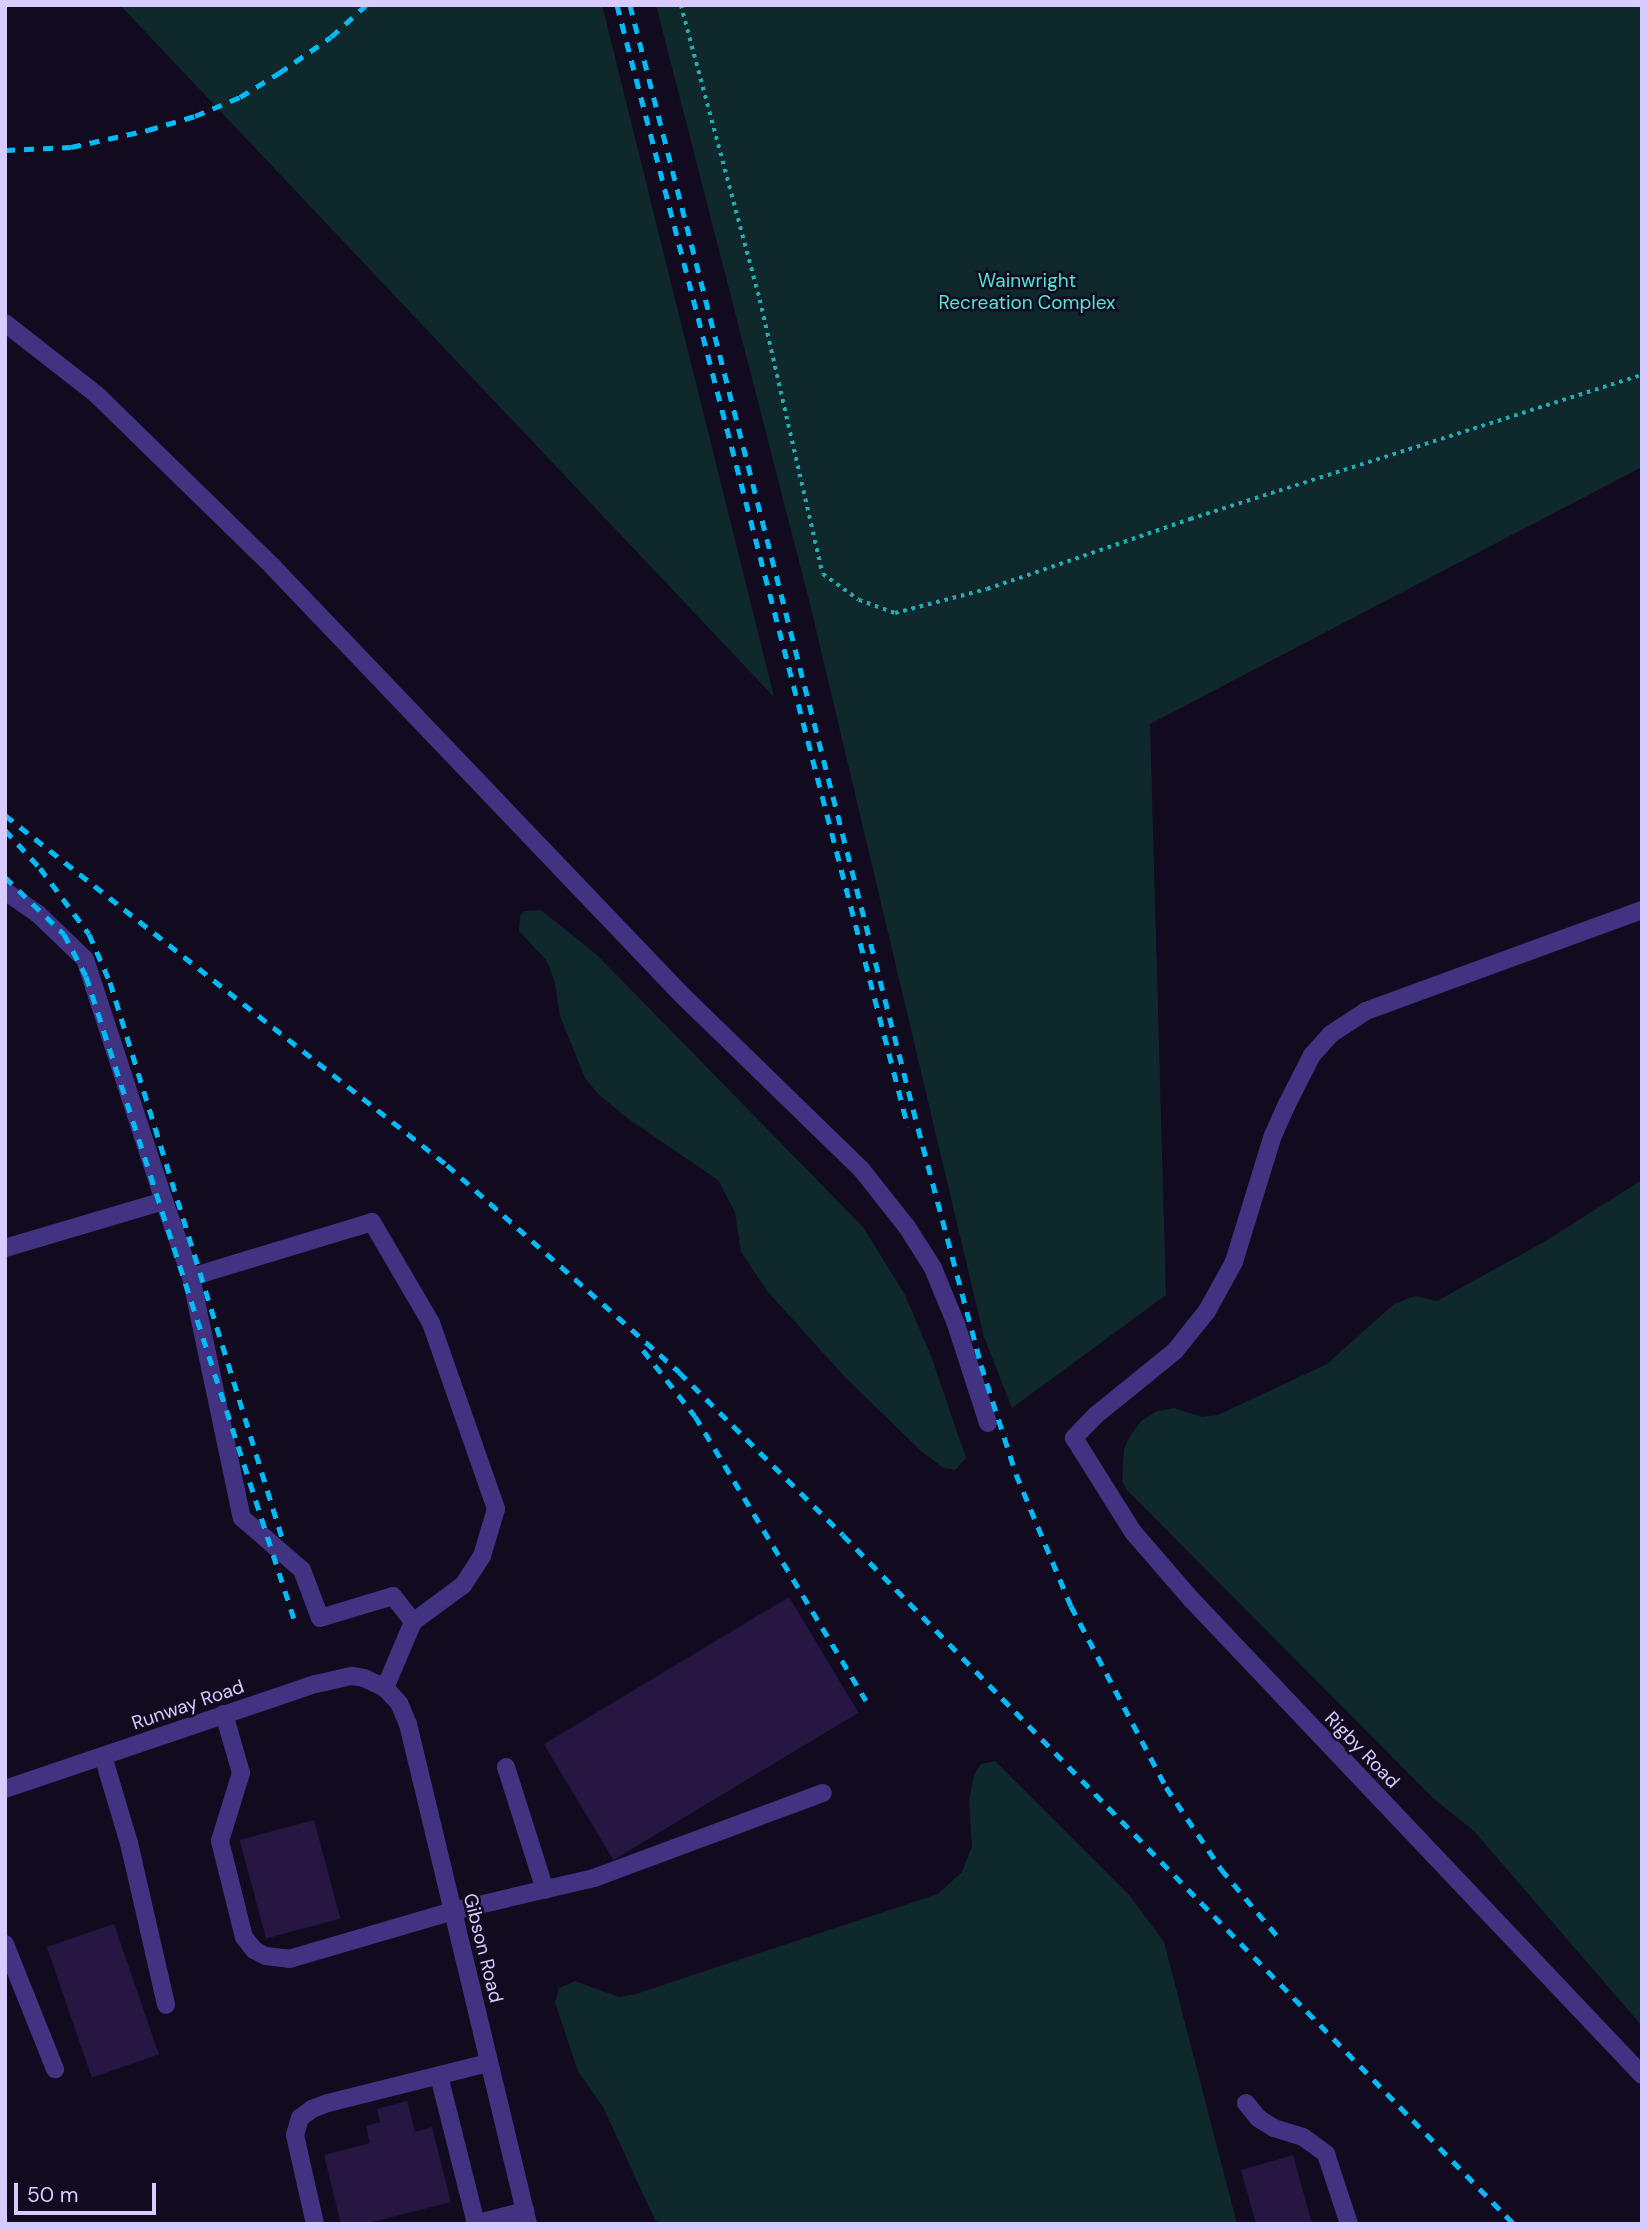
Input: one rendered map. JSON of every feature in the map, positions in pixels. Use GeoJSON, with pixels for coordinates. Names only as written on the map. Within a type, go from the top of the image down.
{"type":"FeatureCollection","features":[{"type":"Feature","properties":{"kind":"street"},"geometry":{"type":"LineString","coordinates":[[5,323],[97,395],[273,566],[683,996],[861,1169],[907,1227],[933,1269],[956,1324],[988,1423]]}},
{"type":"Feature","properties":{"kind":"street"},"geometry":{"type":"LineString","coordinates":[[5,891],[37,913],[85,959],[191,1277],[242,1518],[302,1570],[320,1618],[393,1596],[413,1622]]}},
{"type":"Feature","properties":{"kind":"street","name":"Rigby Road"},"geometry":{"type":"LineString","coordinates":[[1642,910],[1366,1011],[1331,1034],[1312,1055],[1287,1104],[1273,1136],[1234,1262],[1207,1311],[1175,1351],[1096,1415],[1074,1438],[1133,1532],[1191,1599],[1642,2075]]}},
{"type":"Feature","properties":{"kind":"street"},"geometry":{"type":"LineString","coordinates":[[5,1248],[164,1201]]}},
{"type":"Feature","properties":{"kind":"street"},"geometry":{"type":"LineString","coordinates":[[191,1277],[372,1222],[431,1323],[496,1509],[482,1556],[463,1585],[413,1622],[385,1688]]}},
{"type":"Feature","properties":{"kind":"street","name":"Runway Road"},"geometry":{"type":"LineString","coordinates":[[5,1789],[224,1714],[343,1677],[364,1678],[385,1688]]}},
{"type":"Feature","properties":{"kind":"street","name":"Gibson Road"},"geometry":{"type":"LineString","coordinates":[[385,1688],[399,1703],[408,1724],[526,2217]]}},
{"type":"Feature","properties":{"kind":"street"},"geometry":{"type":"LineString","coordinates":[[224,1714],[241,1773],[220,1841],[244,1937],[254,1950],[265,1956],[289,1959],[453,1912],[593,1878],[823,1793]]}},
{"type":"Feature","properties":{"kind":"street"},"geometry":{"type":"LineString","coordinates":[[103,1756],[129,1843],[166,2005]]}},
{"type":"Feature","properties":{"kind":"street"},"geometry":{"type":"LineString","coordinates":[[506,1767],[545,1890]]}},
{"type":"Feature","properties":{"kind":"street"},"geometry":{"type":"LineString","coordinates":[[5,1944],[55,2069]]}},
{"type":"Feature","properties":{"kind":"street"},"geometry":{"type":"LineString","coordinates":[[315,2224],[295,2135],[300,2118],[312,2109],[328,2104],[489,2063]]}},
{"type":"Feature","properties":{"kind":"street"},"geometry":{"type":"LineString","coordinates":[[439,2076],[475,2224],[526,2217]]}},
{"type":"Feature","properties":{"kind":"street"},"geometry":{"type":"LineString","coordinates":[[1246,2103],[1258,2118],[1274,2128],[1303,2137],[1326,2154],[1349,2224]]}},
{"type":"Feature","properties":{"kind":"path"},"geometry":{"type":"LineString","coordinates":[[681,5],[760,300],[823,574],[859,600],[895,613],[987,589],[1190,519],[1642,375]]}},
{"type":"Feature","properties":{"kind":"green space"},"geometry":{"type":"Polygon","coordinates":[[[120,5],[602,5],[774,697],[120,5]]]}},
{"type":"Feature","properties":{"kind":"green space","name":"Wainwright Recreation Complex"},"geometry":{"type":"Polygon","coordinates":[[[656,5],[1642,5],[1642,467],[1150,724],[1166,1295],[1012,1408],[984,1337],[810,604],[656,5]]]}},
{"type":"Feature","properties":{"kind":"green space"},"geometry":{"type":"Polygon","coordinates":[[[541,910],[597,955],[863,1227],[905,1295],[931,1356],[966,1458],[955,1470],[942,1467],[920,1450],[845,1377],[767,1291],[741,1252],[735,1212],[718,1180],[630,1120],[599,1095],[585,1078],[560,1016],[555,983],[547,961],[519,931],[520,916],[524,911],[541,910]]]}},
{"type":"Feature","properties":{"kind":"green space"},"geometry":{"type":"Polygon","coordinates":[[[1642,1180],[1642,2026],[1474,1831],[1434,1799],[1127,1490],[1122,1481],[1124,1449],[1130,1436],[1141,1421],[1157,1411],[1174,1408],[1202,1417],[1218,1415],[1327,1364],[1394,1304],[1415,1296],[1437,1301],[1544,1242],[1642,1180]]]}},
{"type":"Feature","properties":{"kind":"green space"},"geometry":{"type":"Polygon","coordinates":[[[995,1761],[1130,1896],[1164,1942],[1237,2224],[662,2224],[655,2220],[603,2107],[578,2071],[555,2002],[559,1988],[575,1981],[619,1997],[636,1994],[938,1894],[962,1872],[972,1846],[969,1802],[974,1775],[981,1764],[995,1761]]]}},
{"type":"Feature","properties":{"kind":"building"},"geometry":{"type":"Polygon","coordinates":[[[789,1597],[859,1713],[613,1860],[544,1744],[789,1597]]]}},
{"type":"Feature","properties":{"kind":"building"},"geometry":{"type":"Polygon","coordinates":[[[314,1820],[340,1919],[266,1938],[240,1840],[314,1820]]]}},
{"type":"Feature","properties":{"kind":"building"},"geometry":{"type":"Polygon","coordinates":[[[114,1924],[159,2054],[92,2078],[47,1947],[114,1924]]]}},
{"type":"Feature","properties":{"kind":"building"},"geometry":{"type":"Polygon","coordinates":[[[407,2101],[415,2132],[432,2127],[451,2202],[364,2224],[341,2224],[324,2155],[370,2143],[366,2126],[380,2122],[377,2109],[407,2101]]]}},
{"type":"Feature","properties":{"kind":"building"},"geometry":{"type":"Polygon","coordinates":[[[1293,2155],[1312,2224],[1256,2224],[1241,2170],[1293,2155]]]}},
{"type":"Feature","properties":{"kind":"railway"},"geometry":{"type":"LineString","coordinates":[[5,150],[71,147],[148,130],[195,116],[240,97],[279,73],[331,37],[366,5]]}},
{"type":"Feature","properties":{"kind":"railway"},"geometry":{"type":"LineString","coordinates":[[617,5],[908,1127]]}},
{"type":"Feature","properties":{"kind":"railway"},"geometry":{"type":"LineString","coordinates":[[630,5],[918,1128],[981,1365],[1016,1474],[1071,1606],[1166,1787],[1221,1869],[1278,1937]]}},
{"type":"Feature","properties":{"kind":"railway"},"geometry":{"type":"LineString","coordinates":[[5,815],[447,1165],[679,1372],[843,1535],[1514,2224]]}},
{"type":"Feature","properties":{"kind":"railway"},"geometry":{"type":"LineString","coordinates":[[5,830],[40,868],[89,934],[110,982],[283,1541]]}},
{"type":"Feature","properties":{"kind":"railway"},"geometry":{"type":"LineString","coordinates":[[5,877],[64,934],[86,976],[294,1619]]}},
{"type":"Feature","properties":{"kind":"railway"},"geometry":{"type":"LineString","coordinates":[[643,1350],[695,1416],[866,1701]]}}]}
